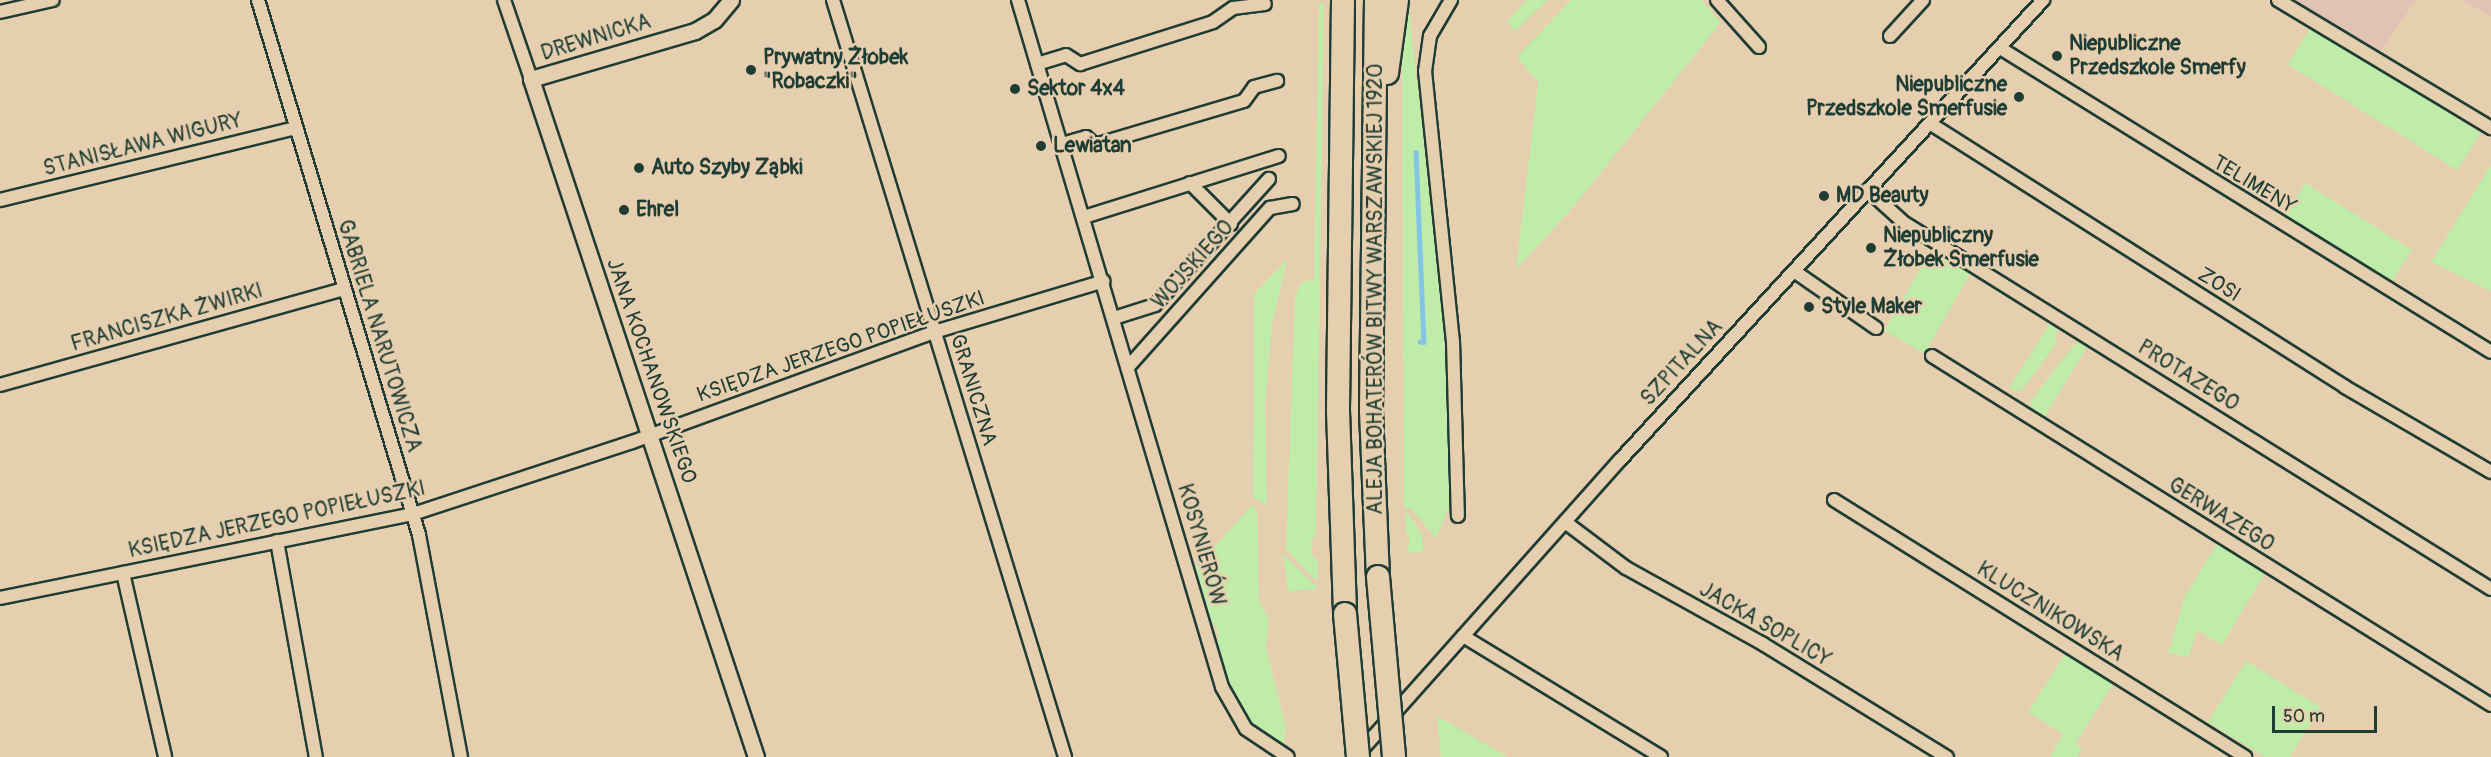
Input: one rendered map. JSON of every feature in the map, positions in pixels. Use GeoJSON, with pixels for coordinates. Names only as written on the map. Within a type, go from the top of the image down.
{"type":"FeatureCollection","features":[{"type":"Feature","properties":{"kind":"highway","name":"ALEJA BOHATERÓW BITWY WARSZAWSKIEJ 1920"},"geometry":{"type":"LineString","coordinates":[[1343,0],[1338,411],[1345,614],[1357,757]]}},
{"type":"Feature","properties":{"kind":"highway","name":"ALEJA BOHATERÓW BITWY WARSZAWSKIEJ 1920"},"geometry":{"type":"LineString","coordinates":[[1376,0],[1371,411],[1378,577],[1394,757]]}},
{"type":"Feature","properties":{"kind":"highway"},"geometry":{"type":"LineString","coordinates":[[1374,166],[1398,0]]}},
{"type":"Feature","properties":{"kind":"street"},"geometry":{"type":"LineString","coordinates":[[0,12],[52,0]]}},
{"type":"Feature","properties":{"kind":"street","name":"GABRIELA NARUTOWICZA"},"geometry":{"type":"LineString","coordinates":[[258,0],[413,514],[461,757]]}},
{"type":"Feature","properties":{"kind":"street","name":"JANA KOCHANOWSKIEGO"},"geometry":{"type":"LineString","coordinates":[[504,0],[651,435],[756,757]]}},
{"type":"Feature","properties":{"kind":"street","name":"DREWNICKA"},"geometry":{"type":"LineString","coordinates":[[531,79],[695,31],[714,20],[731,0]]}},
{"type":"Feature","properties":{"kind":"street","name":"GRANICZNA"},"geometry":{"type":"LineString","coordinates":[[833,0],[1065,757]]}},
{"type":"Feature","properties":{"kind":"street","name":"KOSYNIERÓW"},"geometry":{"type":"LineString","coordinates":[[1018,0],[1104,281],[1226,695],[1246,729],[1288,757]]}},
{"type":"Feature","properties":{"kind":"street"},"geometry":{"type":"LineString","coordinates":[[1451,0],[1428,43],[1427,100],[1453,341],[1458,516]]}},
{"type":"Feature","properties":{"kind":"street"},"geometry":{"type":"LineString","coordinates":[[1717,0],[1760,47]]}},
{"type":"Feature","properties":{"kind":"street"},"geometry":{"type":"LineString","coordinates":[[1890,36],[1923,0]]}},
{"type":"Feature","properties":{"kind":"street","name":"SZPITALNA"},"geometry":{"type":"LineString","coordinates":[[1357,757],[1565,522],[2043,0]]}},
{"type":"Feature","properties":{"kind":"street"},"geometry":{"type":"LineString","coordinates":[[2278,0],[2491,128]]}},
{"type":"Feature","properties":{"kind":"street"},"geometry":{"type":"LineString","coordinates":[[1037,64],[1066,55],[1080,64],[1213,22],[1233,8],[1265,4]]}},
{"type":"Feature","properties":{"kind":"street","name":"TELIMENY"},"geometry":{"type":"LineString","coordinates":[[2000,48],[2491,352]]}},
{"type":"Feature","properties":{"kind":"street"},"geometry":{"type":"LineString","coordinates":[[1062,144],[1086,137],[1095,145],[1141,132],[1244,101],[1254,87],[1277,81]]}},
{"type":"Feature","properties":{"kind":"street","name":"ZOSI"},"geometry":{"type":"LineString","coordinates":[[1931,124],[2344,387],[2491,472]]}},
{"type":"Feature","properties":{"kind":"street","name":"STANISŁAWA WIGURY"},"geometry":{"type":"LineString","coordinates":[[0,200],[296,128]]}},
{"type":"Feature","properties":{"kind":"street"},"geometry":{"type":"LineString","coordinates":[[1084,217],[1279,156]]}},
{"type":"Feature","properties":{"kind":"street"},"geometry":{"type":"LineString","coordinates":[[1114,318],[1155,305],[1269,180]]}},
{"type":"Feature","properties":{"kind":"street"},"geometry":{"type":"LineString","coordinates":[[1190,183],[1231,224]]}},
{"type":"Feature","properties":{"kind":"street","name":"PROTAZEGO"},"geometry":{"type":"LineString","coordinates":[[1869,190],[1903,222],[2491,589]]}},
{"type":"Feature","properties":{"kind":"street","name":"WOJSKIEGO"},"geometry":{"type":"LineString","coordinates":[[1129,366],[1270,208],[1293,204]]}},
{"type":"Feature","properties":{"kind":"street"},"geometry":{"type":"LineString","coordinates":[[1794,271],[1876,328]]}},
{"type":"Feature","properties":{"kind":"street","name":"KSIĘDZA JERZEGO POPIEŁUSZKI"},"geometry":{"type":"LineString","coordinates":[[0,598],[413,514],[651,435],[934,332],[1104,281]]}},
{"type":"Feature","properties":{"kind":"street","name":"FRANCISZKA ŻWIRKI"},"geometry":{"type":"LineString","coordinates":[[0,385],[344,289]]}},
{"type":"Feature","properties":{"kind":"street","name":"GERWAZEGO"},"geometry":{"type":"LineString","coordinates":[[1932,356],[2491,705]]}},
{"type":"Feature","properties":{"kind":"street","name":"KLUCZNIKOWSKA"},"geometry":{"type":"LineString","coordinates":[[1834,500],[2245,757]]}},
{"type":"Feature","properties":{"kind":"street","name":"JACKA SOPLICY"},"geometry":{"type":"LineString","coordinates":[[1565,522],[1626,568],[1762,644],[1947,757]]}},
{"type":"Feature","properties":{"kind":"street"},"geometry":{"type":"LineString","coordinates":[[277,541],[316,757]]}},
{"type":"Feature","properties":{"kind":"street"},"geometry":{"type":"LineString","coordinates":[[123,573],[165,757]]}},
{"type":"Feature","properties":{"kind":"street"},"geometry":{"type":"LineString","coordinates":[[1463,636],[1661,757]]}},
{"type":"Feature","properties":{"kind":"shaded area"},"geometry":{"type":"Polygon","coordinates":[[[2292,0],[2416,0],[2378,55],[2292,0]]]}},
{"type":"Feature","properties":{"kind":"shaded area"},"geometry":{"type":"Polygon","coordinates":[[[2463,0],[2491,0],[2491,17],[2463,0]]]}},
{"type":"Feature","properties":{"kind":"green space"},"geometry":{"type":"Polygon","coordinates":[[[1408,0],[1443,318],[1451,479],[1449,508],[1436,538],[1410,508],[1404,509],[1402,70],[1408,0]]]}},
{"type":"Feature","properties":{"kind":"green space"},"geometry":{"type":"Polygon","coordinates":[[[1527,0],[1548,0],[1515,31],[1507,22],[1527,0]]]}},
{"type":"Feature","properties":{"kind":"green space"},"geometry":{"type":"Polygon","coordinates":[[[1571,0],[1701,0],[1721,22],[1575,205],[1516,270],[1538,82],[1517,57],[1571,0]]]}},
{"type":"Feature","properties":{"kind":"green space"},"geometry":{"type":"Polygon","coordinates":[[[1319,3],[1324,3],[1316,534],[1311,542],[1312,554],[1318,562],[1317,582],[1286,549],[1295,296],[1302,282],[1314,280],[1319,3]]]}},
{"type":"Feature","properties":{"kind":"green space"},"geometry":{"type":"Polygon","coordinates":[[[2311,27],[2481,133],[2457,170],[2288,64],[2311,27]]]}},
{"type":"Feature","properties":{"kind":"green space"},"geometry":{"type":"Polygon","coordinates":[[[2491,165],[2491,291],[2431,262],[2491,165]]]}},
{"type":"Feature","properties":{"kind":"green space"},"geometry":{"type":"Polygon","coordinates":[[[2305,183],[2412,250],[2391,283],[2284,216],[2305,183]]]}},
{"type":"Feature","properties":{"kind":"green space"},"geometry":{"type":"Polygon","coordinates":[[[1931,250],[1971,273],[1924,354],[1884,331],[1931,250]]]}},
{"type":"Feature","properties":{"kind":"green space"},"geometry":{"type":"Polygon","coordinates":[[[1287,259],[1272,325],[1265,404],[1267,505],[1253,498],[1254,294],[1287,259]]]}},
{"type":"Feature","properties":{"kind":"green space"},"geometry":{"type":"Polygon","coordinates":[[[2051,322],[2057,327],[2056,344],[2022,390],[2016,392],[2009,388],[2051,322]]]}},
{"type":"Feature","properties":{"kind":"green space"},"geometry":{"type":"Polygon","coordinates":[[[2083,341],[2089,344],[2042,421],[2032,415],[2030,402],[2074,345],[2083,341]]]}},
{"type":"Feature","properties":{"kind":"green space"},"geometry":{"type":"Polygon","coordinates":[[[1252,505],[1257,511],[1259,602],[1269,619],[1266,648],[1286,727],[1283,747],[1245,718],[1234,700],[1218,648],[1218,629],[1213,625],[1196,568],[1252,505]]]}},
{"type":"Feature","properties":{"kind":"green space"},"geometry":{"type":"Polygon","coordinates":[[[1405,513],[1408,513],[1422,535],[1423,552],[1406,553],[1410,538],[1406,534],[1405,513]]]}},
{"type":"Feature","properties":{"kind":"green space"},"geometry":{"type":"Polygon","coordinates":[[[2218,542],[2267,570],[2222,645],[2197,630],[2189,657],[2168,653],[2185,596],[2218,542]]]}},
{"type":"Feature","properties":{"kind":"green space"},"geometry":{"type":"Polygon","coordinates":[[[1283,554],[1317,587],[1318,589],[1288,591],[1283,554]]]}},
{"type":"Feature","properties":{"kind":"green space"},"geometry":{"type":"Polygon","coordinates":[[[2065,654],[2113,684],[2076,743],[2082,749],[2077,757],[2050,757],[2063,734],[2028,712],[2065,654]]]}},
{"type":"Feature","properties":{"kind":"green space"},"geometry":{"type":"Polygon","coordinates":[[[2246,661],[2321,707],[2290,757],[2265,757],[2208,722],[2246,661]]]}},
{"type":"Feature","properties":{"kind":"green space"},"geometry":{"type":"Polygon","coordinates":[[[1437,716],[1508,757],[1441,757],[1437,716]]]}},
{"type":"Feature","properties":{"kind":"waterway"},"geometry":{"type":"LineString","coordinates":[[1416,152],[1424,342],[1420,342]]}},
{"type":"Feature","properties":{"kind":"place","name":"Niepubliczne Przedszkole Smerfy"},"geometry":{"type":"Point","coordinates":[2057,56]}},
{"type":"Feature","properties":{"kind":"place","name":"Prywatny Żłobek \"Robaczki\""},"geometry":{"type":"Point","coordinates":[751,70]}},
{"type":"Feature","properties":{"kind":"place","name":"Sektor 4x4"},"geometry":{"type":"Point","coordinates":[1015,89]}},
{"type":"Feature","properties":{"kind":"place","name":"Niepubliczne Przedszkole Smerfusie"},"geometry":{"type":"Point","coordinates":[2019,97]}},
{"type":"Feature","properties":{"kind":"place","name":"Lewiatan"},"geometry":{"type":"Point","coordinates":[1041,146]}},
{"type":"Feature","properties":{"kind":"place","name":"Auto Szyby Ząbki"},"geometry":{"type":"Point","coordinates":[639,168]}},
{"type":"Feature","properties":{"kind":"place","name":"MD Beauty"},"geometry":{"type":"Point","coordinates":[1824,196]}},
{"type":"Feature","properties":{"kind":"place","name":"Ehrel"},"geometry":{"type":"Point","coordinates":[624,210]}},
{"type":"Feature","properties":{"kind":"place","name":"Niepubliczny Żłobek Smerfusie"},"geometry":{"type":"Point","coordinates":[1871,248]}},
{"type":"Feature","properties":{"kind":"place","name":"Style Maker"},"geometry":{"type":"Point","coordinates":[1809,307]}}]}
